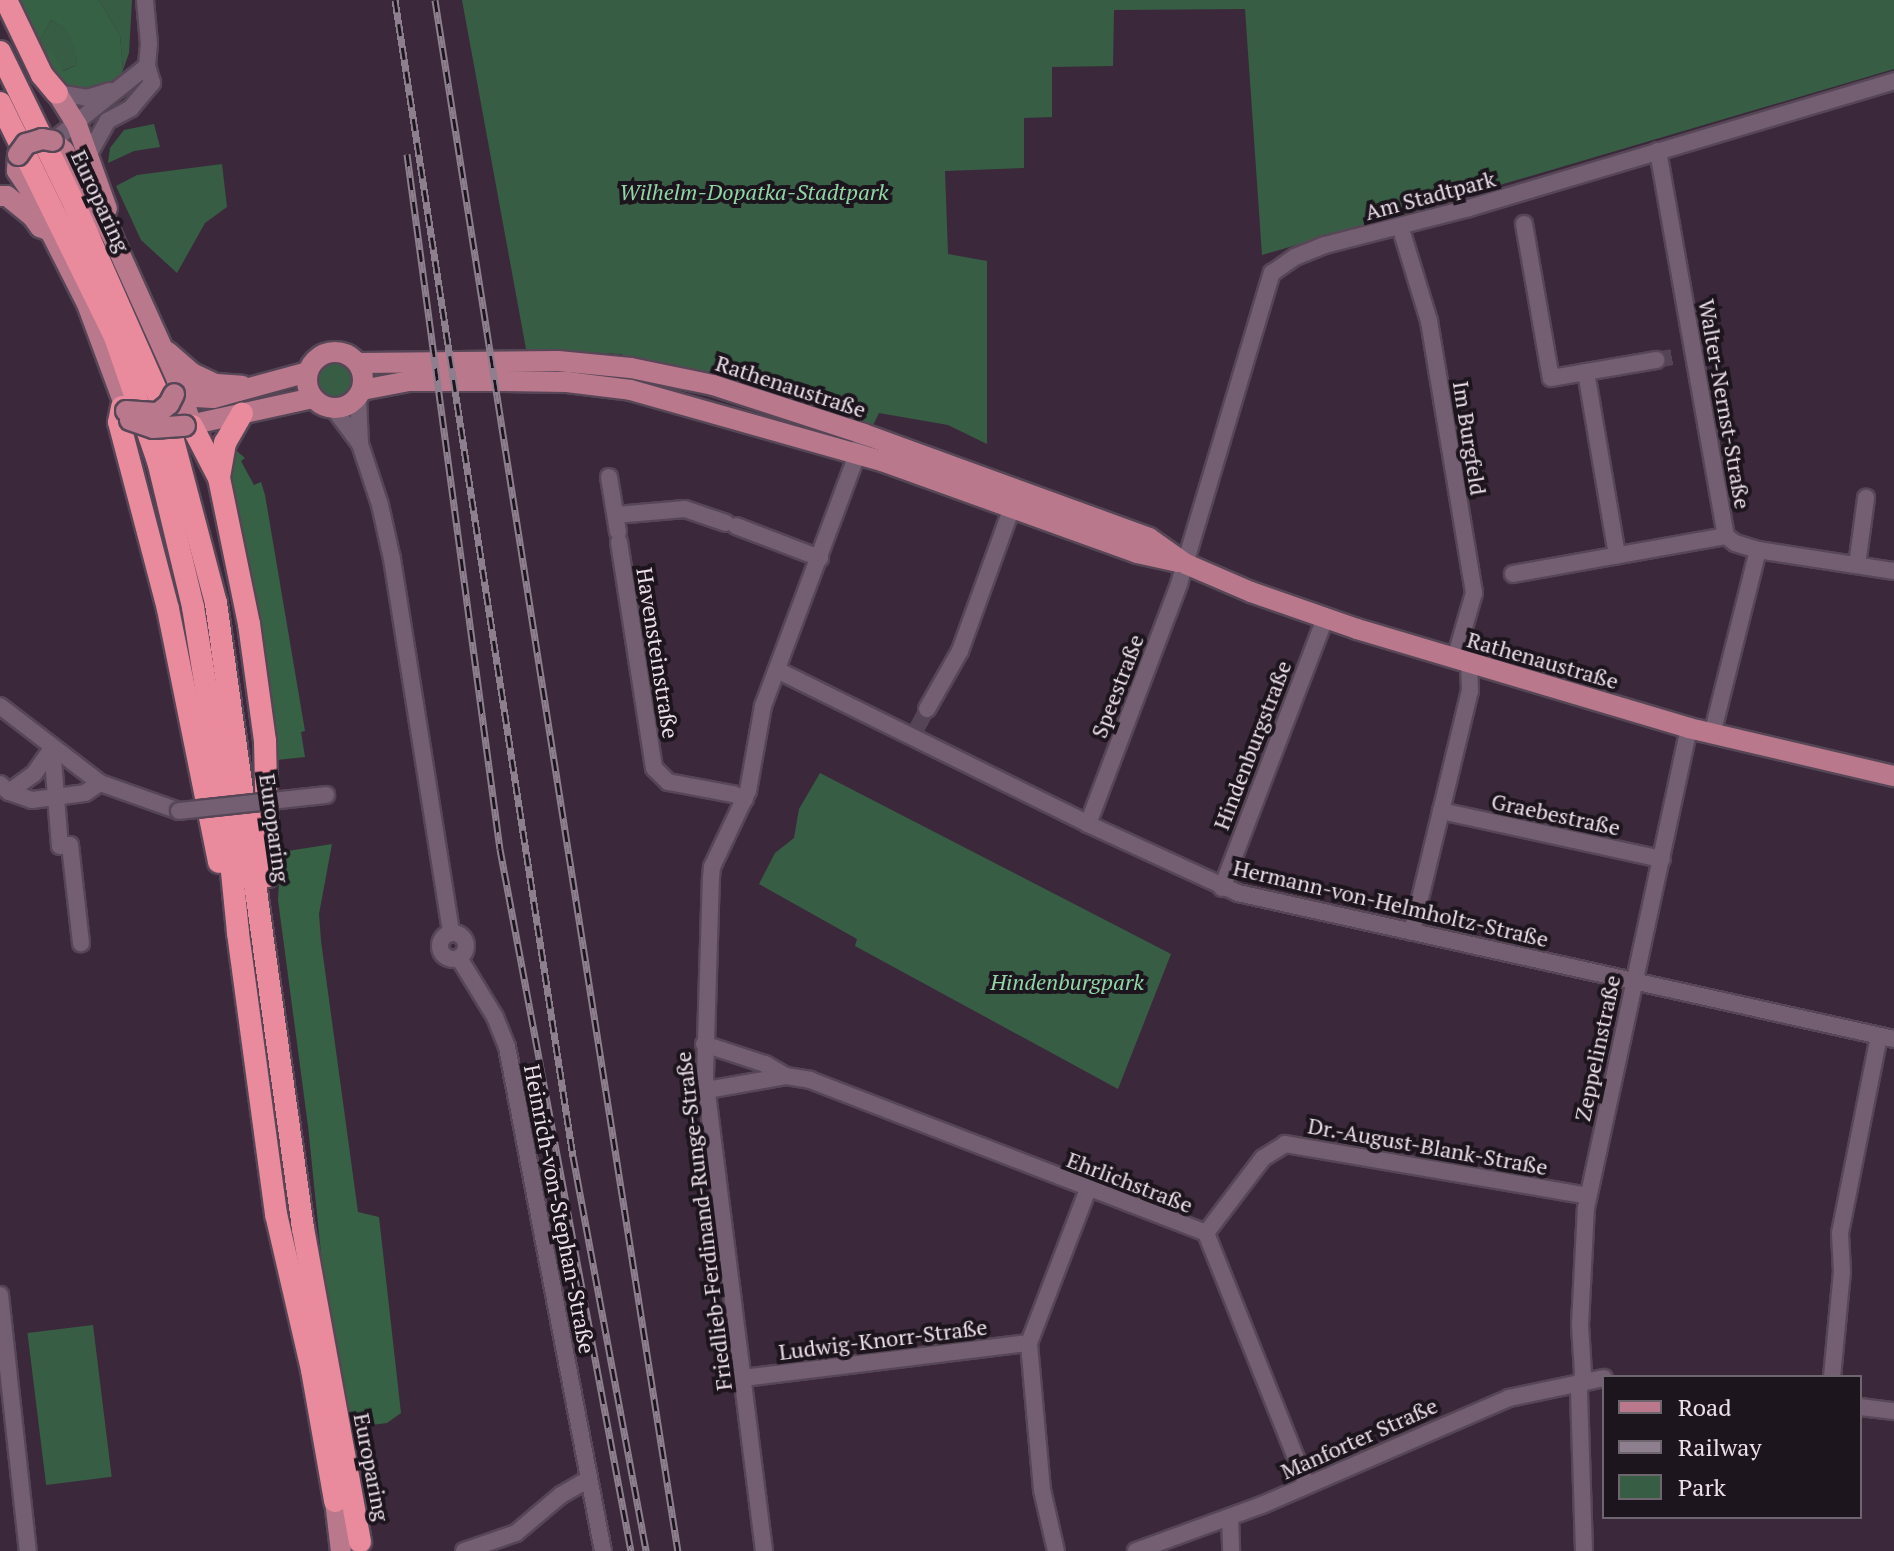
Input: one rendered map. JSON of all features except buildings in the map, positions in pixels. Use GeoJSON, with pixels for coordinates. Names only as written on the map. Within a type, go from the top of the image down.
{"type":"FeatureCollection","features":[{"type":"Feature","properties":{"kind":"highway"},"geometry":{"type":"LineString","coordinates":[[6,0],[42,75],[57,93]]}},
{"type":"Feature","properties":{"kind":"highway","name":"Europaring"},"geometry":{"type":"LineString","coordinates":[[0,52],[131,329],[178,452],[216,603],[314,1299],[354,1548]]}},
{"type":"Feature","properties":{"kind":"highway"},"geometry":{"type":"LineString","coordinates":[[42,75],[51,130]]}},
{"type":"Feature","properties":{"kind":"highway","name":"Europaring"},"geometry":{"type":"LineString","coordinates":[[0,103],[115,337],[158,461],[193,607],[226,812],[238,933],[276,1214],[312,1370],[335,1501]]}},
{"type":"Feature","properties":{"kind":"highway"},"geometry":{"type":"LineString","coordinates":[[1,137],[11,162]]}},
{"type":"Feature","properties":{"kind":"highway"},"geometry":{"type":"LineString","coordinates":[[126,413],[119,422],[168,609],[197,764],[238,933]]}},
{"type":"Feature","properties":{"kind":"highway"},"geometry":{"type":"LineString","coordinates":[[219,478],[223,449],[242,413]]}},
{"type":"Feature","properties":{"kind":"highway"},"geometry":{"type":"LineString","coordinates":[[188,426],[219,478],[249,624],[263,727],[270,985]]}},
{"type":"Feature","properties":{"kind":"main road","name":"Europaring"},"geometry":{"type":"LineString","coordinates":[[57,93],[77,125],[89,154],[112,236]]}},
{"type":"Feature","properties":{"kind":"main road","name":"Europaring"},"geometry":{"type":"LineString","coordinates":[[11,162],[26,144],[42,139],[51,130],[112,236],[160,343],[188,426]]}},
{"type":"Feature","properties":{"kind":"main road"},"geometry":{"type":"LineString","coordinates":[[11,162],[44,210],[50,231],[87,304],[126,413],[153,428],[188,426],[313,398],[334,409],[360,394],[364,381],[358,363],[341,352],[330,352],[313,363],[307,381],[313,398]]}},
{"type":"Feature","properties":{"kind":"main road"},"geometry":{"type":"LineString","coordinates":[[0,196],[7,196],[32,216],[40,227],[50,231]]}},
{"type":"Feature","properties":{"kind":"main road"},"geometry":{"type":"LineString","coordinates":[[160,343],[178,362],[216,384],[255,386]]}},
{"type":"Feature","properties":{"kind":"main road","name":"Rathenaustraße"},"geometry":{"type":"LineString","coordinates":[[358,363],[558,361],[631,368],[713,385],[864,434],[1149,538],[1186,564]]}},
{"type":"Feature","properties":{"kind":"main road"},"geometry":{"type":"LineString","coordinates":[[126,413],[158,413],[169,404],[175,387],[195,397],[213,398],[308,372]]}},
{"type":"Feature","properties":{"kind":"main road","name":"Rathenaustraße"},"geometry":{"type":"LineString","coordinates":[[360,394],[409,381],[567,382],[631,390],[769,428],[858,457],[882,461],[1142,555],[1186,564],[1251,592],[1462,661],[1689,728],[1894,776]]}},
{"type":"Feature","properties":{"kind":"main road","name":"Europaring"},"geometry":{"type":"LineString","coordinates":[[335,1501],[354,1548]]}},
{"type":"Feature","properties":{"kind":"street"},"geometry":{"type":"LineString","coordinates":[[89,154],[107,121],[131,108],[152,83],[147,66],[149,44],[145,0]]}},
{"type":"Feature","properties":{"kind":"street"},"geometry":{"type":"LineString","coordinates":[[51,130],[77,125],[147,66]]}},
{"type":"Feature","properties":{"kind":"street","name":"Am Stadtpark"},"geometry":{"type":"LineString","coordinates":[[1186,564],[1272,273],[1295,257],[1894,81]]}},
{"type":"Feature","properties":{"kind":"street"},"geometry":{"type":"LineString","coordinates":[[57,93],[87,98],[119,88]]}},
{"type":"Feature","properties":{"kind":"street","name":"Walter-Nernst-Straße"},"geometry":{"type":"LineString","coordinates":[[1658,151],[1686,355],[1726,536],[1735,543],[1758,550],[1894,571]]}},
{"type":"Feature","properties":{"kind":"street"},"geometry":{"type":"LineString","coordinates":[[1524,224],[1551,378],[1656,360]]}},
{"type":"Feature","properties":{"kind":"street","name":"Im Burgfeld"},"geometry":{"type":"LineString","coordinates":[[1400,226],[1429,321],[1474,593],[1462,661],[1470,691],[1412,932]]}},
{"type":"Feature","properties":{"kind":"street"},"geometry":{"type":"LineString","coordinates":[[1586,372],[1617,555]]}},
{"type":"Feature","properties":{"kind":"street","name":"Heinrich-von-Stephan-Straße"},"geometry":{"type":"LineString","coordinates":[[360,394],[360,444],[380,505],[392,559],[451,933],[443,938],[441,953],[449,959],[459,958],[495,1017],[507,1047],[603,1551]]}},
{"type":"Feature","properties":{"kind":"street","name":"Heinrich-von-Stephan-Straße"},"geometry":{"type":"LineString","coordinates":[[334,409],[360,444]]}},
{"type":"Feature","properties":{"kind":"street","name":"Friedlieb-Ferdinand-Runge-Straße"},"geometry":{"type":"LineString","coordinates":[[764,1551],[707,1090],[704,1044],[712,867],[745,799],[759,719],[864,434]]}},
{"type":"Feature","properties":{"kind":"street","name":"Havensteinstraße"},"geometry":{"type":"LineString","coordinates":[[609,477],[654,768],[668,782],[745,799]]}},
{"type":"Feature","properties":{"kind":"street"},"geometry":{"type":"LineString","coordinates":[[1857,565],[1866,498]]}},
{"type":"Feature","properties":{"kind":"street"},"geometry":{"type":"LineString","coordinates":[[927,709],[960,651],[1012,507]]}},
{"type":"Feature","properties":{"kind":"street"},"geometry":{"type":"LineString","coordinates":[[618,530],[685,509],[820,558]]}},
{"type":"Feature","properties":{"kind":"street"},"geometry":{"type":"LineString","coordinates":[[1513,574],[1726,536]]}},
{"type":"Feature","properties":{"kind":"street"},"geometry":{"type":"LineString","coordinates":[[1712,734],[1758,550]]}},
{"type":"Feature","properties":{"kind":"street","name":"Speestraße"},"geometry":{"type":"LineString","coordinates":[[1088,824],[1186,564]]}},
{"type":"Feature","properties":{"kind":"street","name":"Hindenburgstraße"},"geometry":{"type":"LineString","coordinates":[[1222,888],[1325,618]]}},
{"type":"Feature","properties":{"kind":"street","name":"Hermann-von-Helmholtz-Straße"},"geometry":{"type":"LineString","coordinates":[[777,670],[915,732],[1088,824],[1222,888],[1886,1037]]}},
{"type":"Feature","properties":{"kind":"street"},"geometry":{"type":"LineString","coordinates":[[0,706],[100,783],[179,811],[326,795]]}},
{"type":"Feature","properties":{"kind":"street","name":"Zeppelinstraße"},"geometry":{"type":"LineString","coordinates":[[1584,1551],[1580,1325],[1588,1196],[1689,728]]}},
{"type":"Feature","properties":{"kind":"street"},"geometry":{"type":"LineString","coordinates":[[4,788],[34,774],[52,747]]}},
{"type":"Feature","properties":{"kind":"street"},"geometry":{"type":"LineString","coordinates":[[52,747],[60,846],[70,845],[81,943]]}},
{"type":"Feature","properties":{"kind":"street"},"geometry":{"type":"LineString","coordinates":[[4,788],[32,800],[85,793],[100,783]]}},
{"type":"Feature","properties":{"kind":"street"},"geometry":{"type":"LineString","coordinates":[[94,800],[100,783]]}},
{"type":"Feature","properties":{"kind":"street","name":"Graebestraße"},"geometry":{"type":"LineString","coordinates":[[1441,811],[1662,859]]}},
{"type":"Feature","properties":{"kind":"street"},"geometry":{"type":"LineString","coordinates":[[1832,1375],[1842,1272],[1840,1233],[1886,1037]]}},
{"type":"Feature","properties":{"kind":"street","name":"Ehrlichstraße"},"geometry":{"type":"LineString","coordinates":[[704,1044],[753,1059],[786,1076],[810,1080],[1206,1233],[1307,1485]]}},
{"type":"Feature","properties":{"kind":"street","name":"Ehrlichstraße"},"geometry":{"type":"LineString","coordinates":[[707,1090],[786,1076]]}},
{"type":"Feature","properties":{"kind":"street","name":"Dr.-August-Blank-Straße"},"geometry":{"type":"LineString","coordinates":[[1206,1233],[1263,1158],[1285,1144],[1588,1196]]}},
{"type":"Feature","properties":{"kind":"street"},"geometry":{"type":"LineString","coordinates":[[1050,1550],[1029,1343],[1088,1189]]}},
{"type":"Feature","properties":{"kind":"street"},"geometry":{"type":"LineString","coordinates":[[0,1295],[28,1551]]}},
{"type":"Feature","properties":{"kind":"street","name":"Ludwig-Knorr-Straße"},"geometry":{"type":"LineString","coordinates":[[743,1378],[1029,1343]]}},
{"type":"Feature","properties":{"kind":"street","name":"Manforter Straße"},"geometry":{"type":"LineString","coordinates":[[1136,1551],[1230,1517],[1509,1398],[1602,1378]]}},
{"type":"Feature","properties":{"kind":"street"},"geometry":{"type":"LineString","coordinates":[[1862,1407],[1894,1411]]}},
{"type":"Feature","properties":{"kind":"street"},"geometry":{"type":"LineString","coordinates":[[464,1551],[516,1533],[561,1495],[589,1479]]}},
{"type":"Feature","properties":{"kind":"street"},"geometry":{"type":"LineString","coordinates":[[1230,1517],[1231,1551]]}},
{"type":"Feature","properties":{"kind":"green space"},"geometry":{"type":"Polygon","coordinates":[[[17,0],[99,0],[120,36],[123,70],[119,78],[84,91],[62,85],[42,57],[51,50],[63,71],[77,65],[75,46],[65,29],[51,20],[37,45],[17,0]]]}},
{"type":"Feature","properties":{"kind":"green space"},"geometry":{"type":"Polygon","coordinates":[[[99,0],[132,0],[129,53],[123,70],[120,36],[99,0]]]}},
{"type":"Feature","properties":{"kind":"green space","name":"Wilhelm-Dopatka-Stadtpark"},"geometry":{"type":"Polygon","coordinates":[[[462,0],[1894,0],[1894,69],[1262,255],[1245,9],[1114,10],[1113,66],[1052,67],[1052,117],[1024,118],[1024,168],[945,171],[948,254],[987,261],[987,444],[948,425],[879,413],[872,427],[620,354],[526,349],[462,0]]]}},
{"type":"Feature","properties":{"kind":"green space"},"geometry":{"type":"Polygon","coordinates":[[[51,20],[65,29],[76,46],[77,65],[62,71],[51,51],[42,57],[37,45],[51,20]]]}},
{"type":"Feature","properties":{"kind":"green space"},"geometry":{"type":"Polygon","coordinates":[[[154,124],[160,147],[134,151],[108,163],[110,148],[124,130],[154,124]]]}},
{"type":"Feature","properties":{"kind":"green space"},"geometry":{"type":"Polygon","coordinates":[[[222,164],[227,207],[205,223],[177,273],[141,240],[116,186],[137,175],[222,164]]]}},
{"type":"Feature","properties":{"kind":"green space"},"geometry":{"type":"Polygon","coordinates":[[[334,360],[347,365],[352,378],[347,391],[334,396],[321,391],[316,378],[321,365],[334,360]]]}},
{"type":"Feature","properties":{"kind":"green space"},"geometry":{"type":"Polygon","coordinates":[[[232,447],[245,458],[241,461],[254,485],[261,482],[265,495],[305,731],[301,732],[305,757],[277,760],[259,614],[229,472],[232,447]]]}},
{"type":"Feature","properties":{"kind":"green space","name":"Hindenburgpark"},"geometry":{"type":"Polygon","coordinates":[[[820,773],[1171,954],[1118,1089],[855,946],[857,939],[759,884],[775,853],[794,838],[799,809],[820,773]]]}},
{"type":"Feature","properties":{"kind":"green space"},"geometry":{"type":"Polygon","coordinates":[[[332,844],[319,914],[321,941],[358,1212],[379,1217],[401,1413],[387,1423],[348,1428],[322,1263],[308,1126],[278,900],[280,865],[288,851],[332,844]]]}},
{"type":"Feature","properties":{"kind":"green space"},"geometry":{"type":"Polygon","coordinates":[[[93,1325],[112,1477],[46,1485],[27,1333],[93,1325]]]}},
{"type":"Feature","properties":{"kind":"tunnel"},"geometry":{"type":"LineString","coordinates":[[1656,360],[1678,356]]}},
{"type":"Feature","properties":{"kind":"tunnel"},"geometry":{"type":"LineString","coordinates":[[917,728],[927,709]]}},
{"type":"Feature","properties":{"kind":"railway"},"geometry":{"type":"LineString","coordinates":[[395,0],[573,1156],[646,1551]]}},
{"type":"Feature","properties":{"kind":"railway"},"geometry":{"type":"LineString","coordinates":[[435,0],[678,1551]]}},
{"type":"Feature","properties":{"kind":"railway"},"geometry":{"type":"LineString","coordinates":[[407,154],[500,849],[631,1551]]}}]}
